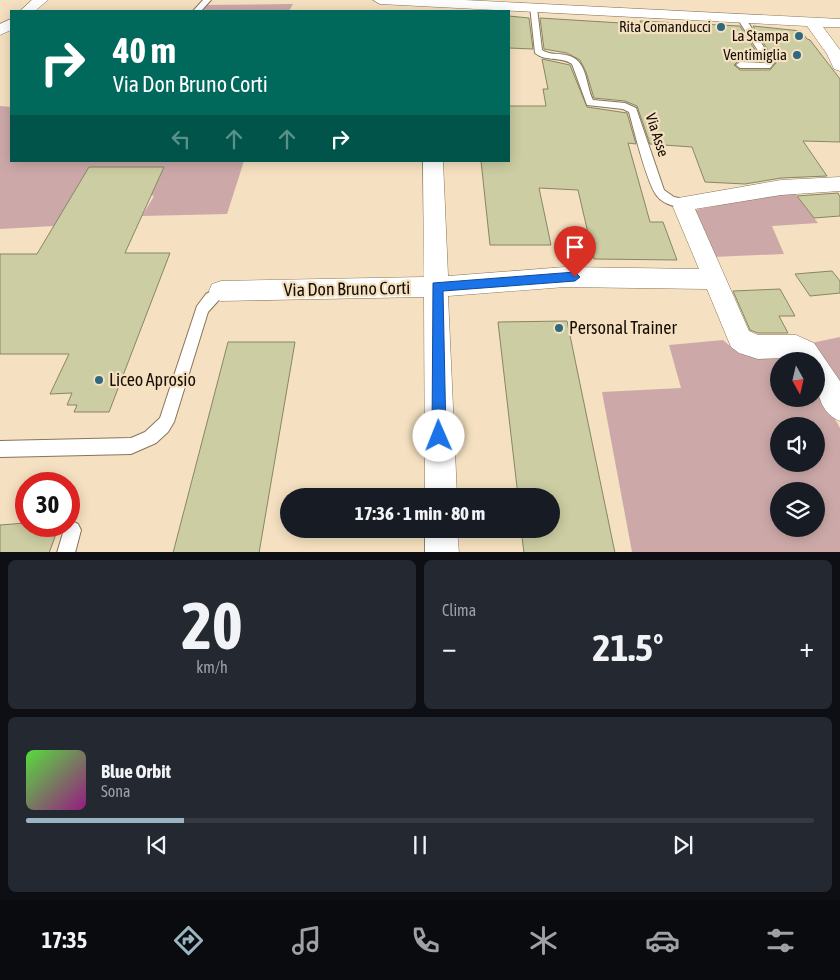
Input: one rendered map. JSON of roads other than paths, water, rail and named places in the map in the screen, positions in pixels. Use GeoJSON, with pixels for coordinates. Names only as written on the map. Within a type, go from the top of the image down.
{"type":"FeatureCollection","features":[{"type":"Feature","properties":{"kind":"street"},"geometry":{"type":"LineString","coordinates":[[28,10],[41,0]]}},
{"type":"Feature","properties":{"kind":"street"},"geometry":{"type":"LineString","coordinates":[[380,0],[429,7],[533,8],[840,24]]}},
{"type":"Feature","properties":{"kind":"street"},"geometry":{"type":"LineString","coordinates":[[812,22],[835,54],[840,66]]}},
{"type":"Feature","properties":{"kind":"street"},"geometry":{"type":"LineString","coordinates":[[433,162],[441,488]]}},
{"type":"Feature","properties":{"kind":"street"},"geometry":{"type":"LineString","coordinates":[[807,352],[797,346],[753,347],[745,344],[736,334],[684,207],[685,203],[798,185],[840,184]]}},
{"type":"Feature","properties":{"kind":"street","name":"Via Don Bruno Corti"},"geometry":{"type":"LineString","coordinates":[[221,291],[437,287],[565,277],[713,279]]}},
{"type":"Feature","properties":{"kind":"street"},"geometry":{"type":"LineString","coordinates":[[825,381],[840,407]]}},
{"type":"Feature","properties":{"kind":"street"},"geometry":{"type":"LineString","coordinates":[[441,538],[442,552]]}},
{"type":"Feature","properties":{"kind":"lane"},"geometry":{"type":"LineString","coordinates":[[198,10],[206,0]]}},
{"type":"Feature","properties":{"kind":"lane","name":"Via Asse"},"geometry":{"type":"LineString","coordinates":[[533,8],[538,51],[540,54],[566,57],[576,64],[590,103],[625,106],[633,110],[659,191],[663,197],[673,202],[685,203]]}},
{"type":"Feature","properties":{"kind":"lane"},"geometry":{"type":"LineString","coordinates":[[740,65],[767,66],[770,63],[741,18]]}},
{"type":"Feature","properties":{"kind":"lane"},"geometry":{"type":"LineString","coordinates":[[0,449],[131,446],[146,442],[158,434],[166,422],[202,310],[211,298],[221,291]]}},
{"type":"Feature","properties":{"kind":"lane"},"geometry":{"type":"LineString","coordinates":[[66,552],[70,537]]}},
{"type":"Feature","properties":{"kind":"place","name":"Rita Comanducci"},"geometry":{"type":"Point","coordinates":[721,27]}},
{"type":"Feature","properties":{"kind":"place","name":"La Stampa"},"geometry":{"type":"Point","coordinates":[799,36]}},
{"type":"Feature","properties":{"kind":"place","name":"Ventimiglia"},"geometry":{"type":"Point","coordinates":[797,55]}},
{"type":"Feature","properties":{"kind":"place","name":"Personal Trainer"},"geometry":{"type":"Point","coordinates":[559,328]}},
{"type":"Feature","properties":{"kind":"place","name":"Liceo Aprosio"},"geometry":{"type":"Point","coordinates":[99,380]}}]}
